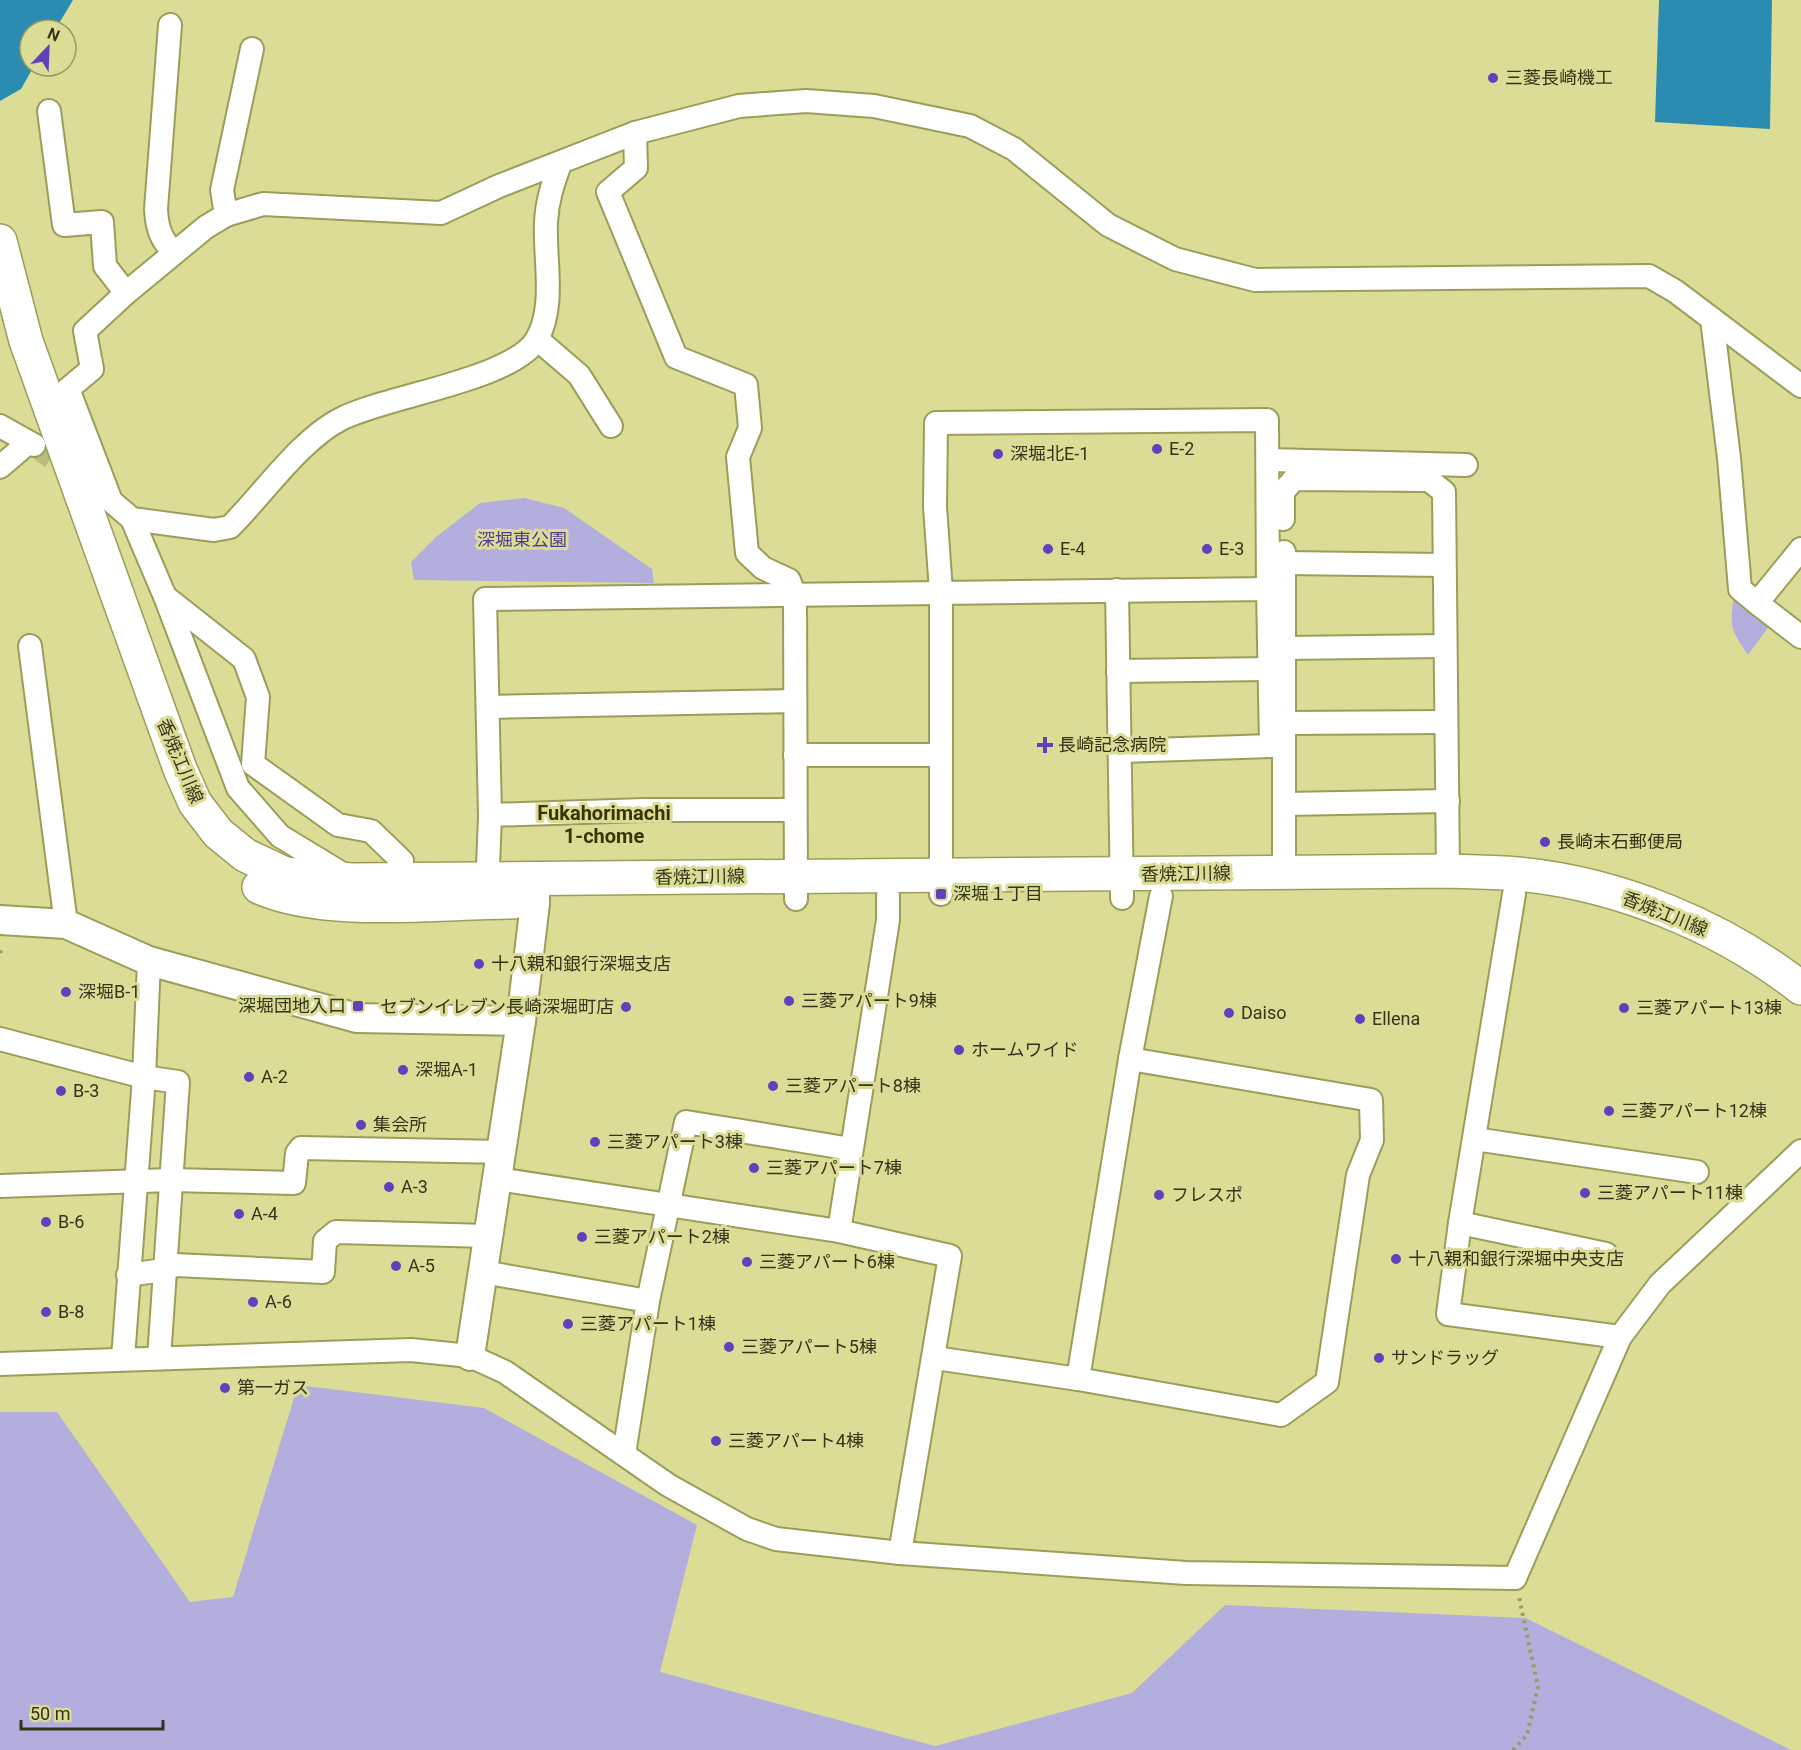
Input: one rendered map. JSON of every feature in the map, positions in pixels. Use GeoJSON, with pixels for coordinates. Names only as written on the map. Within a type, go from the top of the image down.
{"type":"FeatureCollection","features":[{"type":"Feature","properties":{"kind":"main road","name":"香焼江川線"},"geometry":{"type":"LineString","coordinates":[[0,241],[26,341],[180,769],[195,803],[218,832],[245,855],[285,874],[354,892],[402,880],[487,891]]}},
{"type":"Feature","properties":{"kind":"main road","name":"香焼江川線"},"geometry":{"type":"LineString","coordinates":[[0,330],[159,778],[176,815],[201,848],[232,875],[278,896],[354,892],[941,885],[1121,886],[1284,873],[1448,872],[1542,877],[1626,897],[1725,938],[1778,970],[1801,988]]}},
{"type":"Feature","properties":{"kind":"main road","name":"香焼江川線"},"geometry":{"type":"LineString","coordinates":[[795,887],[888,896],[941,885]]}},
{"type":"Feature","properties":{"kind":"main road","name":"香焼江川線"},"geometry":{"type":"LineString","coordinates":[[1121,886],[1161,896],[1514,894],[1579,905],[1620,916],[1716,956],[1757,980],[1801,1013]]}},
{"type":"Feature","properties":{"kind":"street"},"geometry":{"type":"LineString","coordinates":[[170,25],[156,209],[157,227],[162,239],[174,254]]}},
{"type":"Feature","properties":{"kind":"street"},"geometry":{"type":"LineString","coordinates":[[226,215],[222,190],[252,49]]}},
{"type":"Feature","properties":{"kind":"street"},"geometry":{"type":"LineString","coordinates":[[354,892],[280,836],[238,788],[166,598],[132,519],[111,501],[68,388],[92,369],[86,330],[126,293],[226,215],[263,204],[441,213],[516,179],[560,164],[635,133],[739,106],[806,102],[874,106],[970,126],[1014,149],[1108,225],[1175,259],[1255,280],[1649,276],[1661,281],[1801,386]]}},
{"type":"Feature","properties":{"kind":"street"},"geometry":{"type":"LineString","coordinates":[[49,111],[64,225],[102,222],[105,266],[126,293]]}},
{"type":"Feature","properties":{"kind":"street"},"geometry":{"type":"LineString","coordinates":[[635,133],[636,168],[608,192],[676,357],[746,385],[750,428],[738,457],[747,553],[763,568],[789,580],[795,596],[795,887]]}},
{"type":"Feature","properties":{"kind":"street"},"geometry":{"type":"LineString","coordinates":[[132,519],[214,531],[230,527],[320,430],[343,418],[510,362],[525,353],[537,339],[547,300],[546,221],[550,191],[560,164]]}},
{"type":"Feature","properties":{"kind":"street"},"geometry":{"type":"LineString","coordinates":[[1712,319],[1730,458],[1740,589],[1801,637]]}},
{"type":"Feature","properties":{"kind":"street"},"geometry":{"type":"LineString","coordinates":[[537,339],[579,375],[611,426]]}},
{"type":"Feature","properties":{"kind":"street"},"geometry":{"type":"LineString","coordinates":[[941,885],[941,591],[935,507],[936,423],[1267,420],[1271,746],[1121,751]]}},
{"type":"Feature","properties":{"kind":"street"},"geometry":{"type":"LineString","coordinates":[[0,426],[31,444],[0,467]]}},
{"type":"Feature","properties":{"kind":"street"},"geometry":{"type":"LineString","coordinates":[[1268,460],[1466,465]]}},
{"type":"Feature","properties":{"kind":"street"},"geometry":{"type":"LineString","coordinates":[[1284,873],[1286,648],[1283,492],[1294,479],[1429,480],[1444,492],[1448,872]]}},
{"type":"Feature","properties":{"kind":"street"},"geometry":{"type":"LineString","coordinates":[[1757,603],[1801,549]]}},
{"type":"Feature","properties":{"kind":"street"},"geometry":{"type":"LineString","coordinates":[[1284,563],[1443,565]]}},
{"type":"Feature","properties":{"kind":"street"},"geometry":{"type":"LineString","coordinates":[[487,891],[490,815],[485,599],[795,596],[941,591],[1268,589]]}},
{"type":"Feature","properties":{"kind":"street"},"geometry":{"type":"LineString","coordinates":[[1117,590],[1121,751],[1121,886]]}},
{"type":"Feature","properties":{"kind":"street"},"geometry":{"type":"LineString","coordinates":[[166,598],[244,659],[258,697],[252,764],[338,825],[371,831],[402,861],[402,880]]}},
{"type":"Feature","properties":{"kind":"street"},"geometry":{"type":"LineString","coordinates":[[30,646],[66,924]]}},
{"type":"Feature","properties":{"kind":"street"},"geometry":{"type":"LineString","coordinates":[[1286,648],[1444,646]]}},
{"type":"Feature","properties":{"kind":"street"},"geometry":{"type":"LineString","coordinates":[[1118,671],[1270,669]]}},
{"type":"Feature","properties":{"kind":"street"},"geometry":{"type":"LineString","coordinates":[[488,707],[794,701]]}},
{"type":"Feature","properties":{"kind":"street"},"geometry":{"type":"LineString","coordinates":[[1286,723],[1446,722]]}},
{"type":"Feature","properties":{"kind":"street"},"geometry":{"type":"LineString","coordinates":[[795,755],[940,755]]}},
{"type":"Feature","properties":{"kind":"street"},"geometry":{"type":"LineString","coordinates":[[1286,804],[1448,801]]}},
{"type":"Feature","properties":{"kind":"street"},"geometry":{"type":"LineString","coordinates":[[490,815],[644,810],[795,810]]}},
{"type":"Feature","properties":{"kind":"street"},"geometry":{"type":"LineString","coordinates":[[470,1356],[500,1166],[535,891]]}},
{"type":"Feature","properties":{"kind":"street"},"geometry":{"type":"LineString","coordinates":[[1514,894],[1460,1223],[1448,1314],[1620,1337]]}},
{"type":"Feature","properties":{"kind":"street"},"geometry":{"type":"LineString","coordinates":[[839,1231],[888,920],[888,896]]}},
{"type":"Feature","properties":{"kind":"street"},"geometry":{"type":"LineString","coordinates":[[1078,1379],[1130,1059],[1161,896]]}},
{"type":"Feature","properties":{"kind":"street"},"geometry":{"type":"LineString","coordinates":[[1,933],[66,924],[149,961],[357,1018],[520,1021]]}},
{"type":"Feature","properties":{"kind":"street"},"geometry":{"type":"LineString","coordinates":[[123,1358],[144,1077],[149,961]]}},
{"type":"Feature","properties":{"kind":"street"},"geometry":{"type":"LineString","coordinates":[[0,1040],[144,1077],[178,1082],[159,1358]]}},
{"type":"Feature","properties":{"kind":"street"},"geometry":{"type":"LineString","coordinates":[[935,1358],[1078,1379],[1281,1415],[1327,1382],[1358,1175],[1372,1140],[1371,1100],[1130,1059]]}},
{"type":"Feature","properties":{"kind":"street"},"geometry":{"type":"LineString","coordinates":[[624,1454],[648,1301],[686,1122],[851,1149]]}},
{"type":"Feature","properties":{"kind":"street"},"geometry":{"type":"LineString","coordinates":[[1475,1139],[1697,1173]]}},
{"type":"Feature","properties":{"kind":"street"},"geometry":{"type":"LineString","coordinates":[[0,1186],[135,1180],[294,1183],[297,1153],[301,1148],[500,1166],[669,1206],[839,1231],[950,1256],[935,1358],[900,1553]]}},
{"type":"Feature","properties":{"kind":"street"},"geometry":{"type":"LineString","coordinates":[[0,1364],[123,1358],[411,1350],[470,1356],[505,1372],[668,1485],[747,1529],[776,1539],[900,1553],[1186,1573],[1515,1578],[1620,1337],[1660,1284],[1801,1151]]}},
{"type":"Feature","properties":{"kind":"street"},"geometry":{"type":"LineString","coordinates":[[1460,1223],[1606,1254]]}},
{"type":"Feature","properties":{"kind":"street"},"geometry":{"type":"LineString","coordinates":[[128,1275],[164,1270],[175,1265],[323,1272],[325,1241],[336,1232],[489,1236]]}},
{"type":"Feature","properties":{"kind":"street"},"geometry":{"type":"LineString","coordinates":[[483,1272],[648,1301]]}},
{"type":"Feature","properties":{"kind":"path"},"geometry":{"type":"LineString","coordinates":[[0,953],[1,933]]}},
{"type":"Feature","properties":{"kind":"path"},"geometry":{"type":"LineString","coordinates":[[1513,1750],[1527,1735],[1538,1686],[1515,1578]]}},
{"type":"Feature","properties":{"kind":"green space","name":"深堀東公園"},"geometry":{"type":"Polygon","coordinates":[[[524,498],[564,508],[652,569],[654,583],[414,580],[411,562],[436,537],[480,503],[524,498]]]}},
{"type":"Feature","properties":{"kind":"green space"},"geometry":{"type":"Polygon","coordinates":[[[1734,597],[1770,625],[1748,655],[1733,628],[1734,597]]]}},
{"type":"Feature","properties":{"kind":"green space"},"geometry":{"type":"Polygon","coordinates":[[[298,1385],[484,1408],[697,1525],[660,1672],[935,1746],[1132,1693],[1225,1605],[1526,1618],[1791,1750],[0,1750],[0,1412],[57,1412],[190,1602],[233,1597],[298,1385]]]}},
{"type":"Feature","properties":{"kind":"water"},"geometry":{"type":"Polygon","coordinates":[[[0,0],[73,0],[62,18],[18,18],[18,78],[27,78],[21,89],[0,101],[0,0]]]}},
{"type":"Feature","properties":{"kind":"water"},"geometry":{"type":"Polygon","coordinates":[[[1659,0],[1772,0],[1770,129],[1655,122],[1659,0]]]}},
{"type":"Feature","properties":{"kind":"tunnel"},"geometry":{"type":"LineString","coordinates":[[34,445],[73,474]]}},
{"type":"Feature","properties":{"kind":"place","name":"三菱長崎機工"},"geometry":{"type":"Point","coordinates":[1493,78]}},
{"type":"Feature","properties":{"kind":"place","name":"E-2"},"geometry":{"type":"Point","coordinates":[1157,449]}},
{"type":"Feature","properties":{"kind":"place","name":"深堀北E-1"},"geometry":{"type":"Point","coordinates":[998,454]}},
{"type":"Feature","properties":{"kind":"place","name":"E-4"},"geometry":{"type":"Point","coordinates":[1048,549]}},
{"type":"Feature","properties":{"kind":"place","name":"E-3"},"geometry":{"type":"Point","coordinates":[1207,549]}},
{"type":"Feature","properties":{"kind":"place","name":"長崎記念病院"},"geometry":{"type":"Point","coordinates":[1045,745]}},
{"type":"Feature","properties":{"kind":"place","name":"長崎末石郵便局"},"geometry":{"type":"Point","coordinates":[1545,842]}},
{"type":"Feature","properties":{"kind":"place","name":"深堀１丁目"},"geometry":{"type":"Point","coordinates":[941,894]}},
{"type":"Feature","properties":{"kind":"place","name":"十八親和銀行深堀支店"},"geometry":{"type":"Point","coordinates":[479,964]}},
{"type":"Feature","properties":{"kind":"place","name":"深堀B-1"},"geometry":{"type":"Point","coordinates":[66,992]}},
{"type":"Feature","properties":{"kind":"place","name":"三菱アパート9棟"},"geometry":{"type":"Point","coordinates":[789,1001]}},
{"type":"Feature","properties":{"kind":"place","name":"深堀団地入口"},"geometry":{"type":"Point","coordinates":[358,1006]}},
{"type":"Feature","properties":{"kind":"place","name":"セブンイレブン長崎深堀町店"},"geometry":{"type":"Point","coordinates":[626,1007]}},
{"type":"Feature","properties":{"kind":"place","name":"三菱アパート13棟"},"geometry":{"type":"Point","coordinates":[1624,1008]}},
{"type":"Feature","properties":{"kind":"place","name":"Daiso"},"geometry":{"type":"Point","coordinates":[1229,1013]}},
{"type":"Feature","properties":{"kind":"place","name":"Ellena"},"geometry":{"type":"Point","coordinates":[1360,1019]}},
{"type":"Feature","properties":{"kind":"place","name":"ホームワイド"},"geometry":{"type":"Point","coordinates":[959,1050]}},
{"type":"Feature","properties":{"kind":"place","name":"深堀A-1"},"geometry":{"type":"Point","coordinates":[403,1070]}},
{"type":"Feature","properties":{"kind":"place","name":"A-2"},"geometry":{"type":"Point","coordinates":[249,1077]}},
{"type":"Feature","properties":{"kind":"place","name":"三菱アパート8棟"},"geometry":{"type":"Point","coordinates":[773,1086]}},
{"type":"Feature","properties":{"kind":"place","name":"B-3"},"geometry":{"type":"Point","coordinates":[61,1091]}},
{"type":"Feature","properties":{"kind":"place","name":"三菱アパート12棟"},"geometry":{"type":"Point","coordinates":[1609,1111]}},
{"type":"Feature","properties":{"kind":"place","name":"集会所"},"geometry":{"type":"Point","coordinates":[361,1125]}},
{"type":"Feature","properties":{"kind":"place","name":"三菱アパート3棟"},"geometry":{"type":"Point","coordinates":[595,1142]}},
{"type":"Feature","properties":{"kind":"place","name":"三菱アパート7棟"},"geometry":{"type":"Point","coordinates":[754,1168]}},
{"type":"Feature","properties":{"kind":"place","name":"A-3"},"geometry":{"type":"Point","coordinates":[389,1187]}},
{"type":"Feature","properties":{"kind":"place","name":"三菱アパート11棟"},"geometry":{"type":"Point","coordinates":[1585,1193]}},
{"type":"Feature","properties":{"kind":"place","name":"フレスポ"},"geometry":{"type":"Point","coordinates":[1159,1195]}},
{"type":"Feature","properties":{"kind":"place","name":"A-4"},"geometry":{"type":"Point","coordinates":[239,1214]}},
{"type":"Feature","properties":{"kind":"place","name":"B-6"},"geometry":{"type":"Point","coordinates":[46,1222]}},
{"type":"Feature","properties":{"kind":"place","name":"三菱アパート2棟"},"geometry":{"type":"Point","coordinates":[582,1237]}},
{"type":"Feature","properties":{"kind":"place","name":"十八親和銀行深堀中央支店"},"geometry":{"type":"Point","coordinates":[1396,1259]}},
{"type":"Feature","properties":{"kind":"place","name":"三菱アパート6棟"},"geometry":{"type":"Point","coordinates":[747,1262]}},
{"type":"Feature","properties":{"kind":"place","name":"A-5"},"geometry":{"type":"Point","coordinates":[396,1266]}},
{"type":"Feature","properties":{"kind":"place","name":"A-6"},"geometry":{"type":"Point","coordinates":[253,1302]}},
{"type":"Feature","properties":{"kind":"place","name":"B-8"},"geometry":{"type":"Point","coordinates":[46,1312]}},
{"type":"Feature","properties":{"kind":"place","name":"三菱アパート1棟"},"geometry":{"type":"Point","coordinates":[568,1324]}},
{"type":"Feature","properties":{"kind":"place","name":"三菱アパート5棟"},"geometry":{"type":"Point","coordinates":[729,1347]}},
{"type":"Feature","properties":{"kind":"place","name":"サンドラッグ"},"geometry":{"type":"Point","coordinates":[1379,1358]}},
{"type":"Feature","properties":{"kind":"place","name":"第一ガス"},"geometry":{"type":"Point","coordinates":[225,1388]}},
{"type":"Feature","properties":{"kind":"place","name":"三菱アパート4棟"},"geometry":{"type":"Point","coordinates":[716,1441]}},
{"type":"Feature","properties":{"kind":"district","name":"Fukahorimachi 1-chome"},"geometry":{"type":"Point","coordinates":[604,824]}}]}
